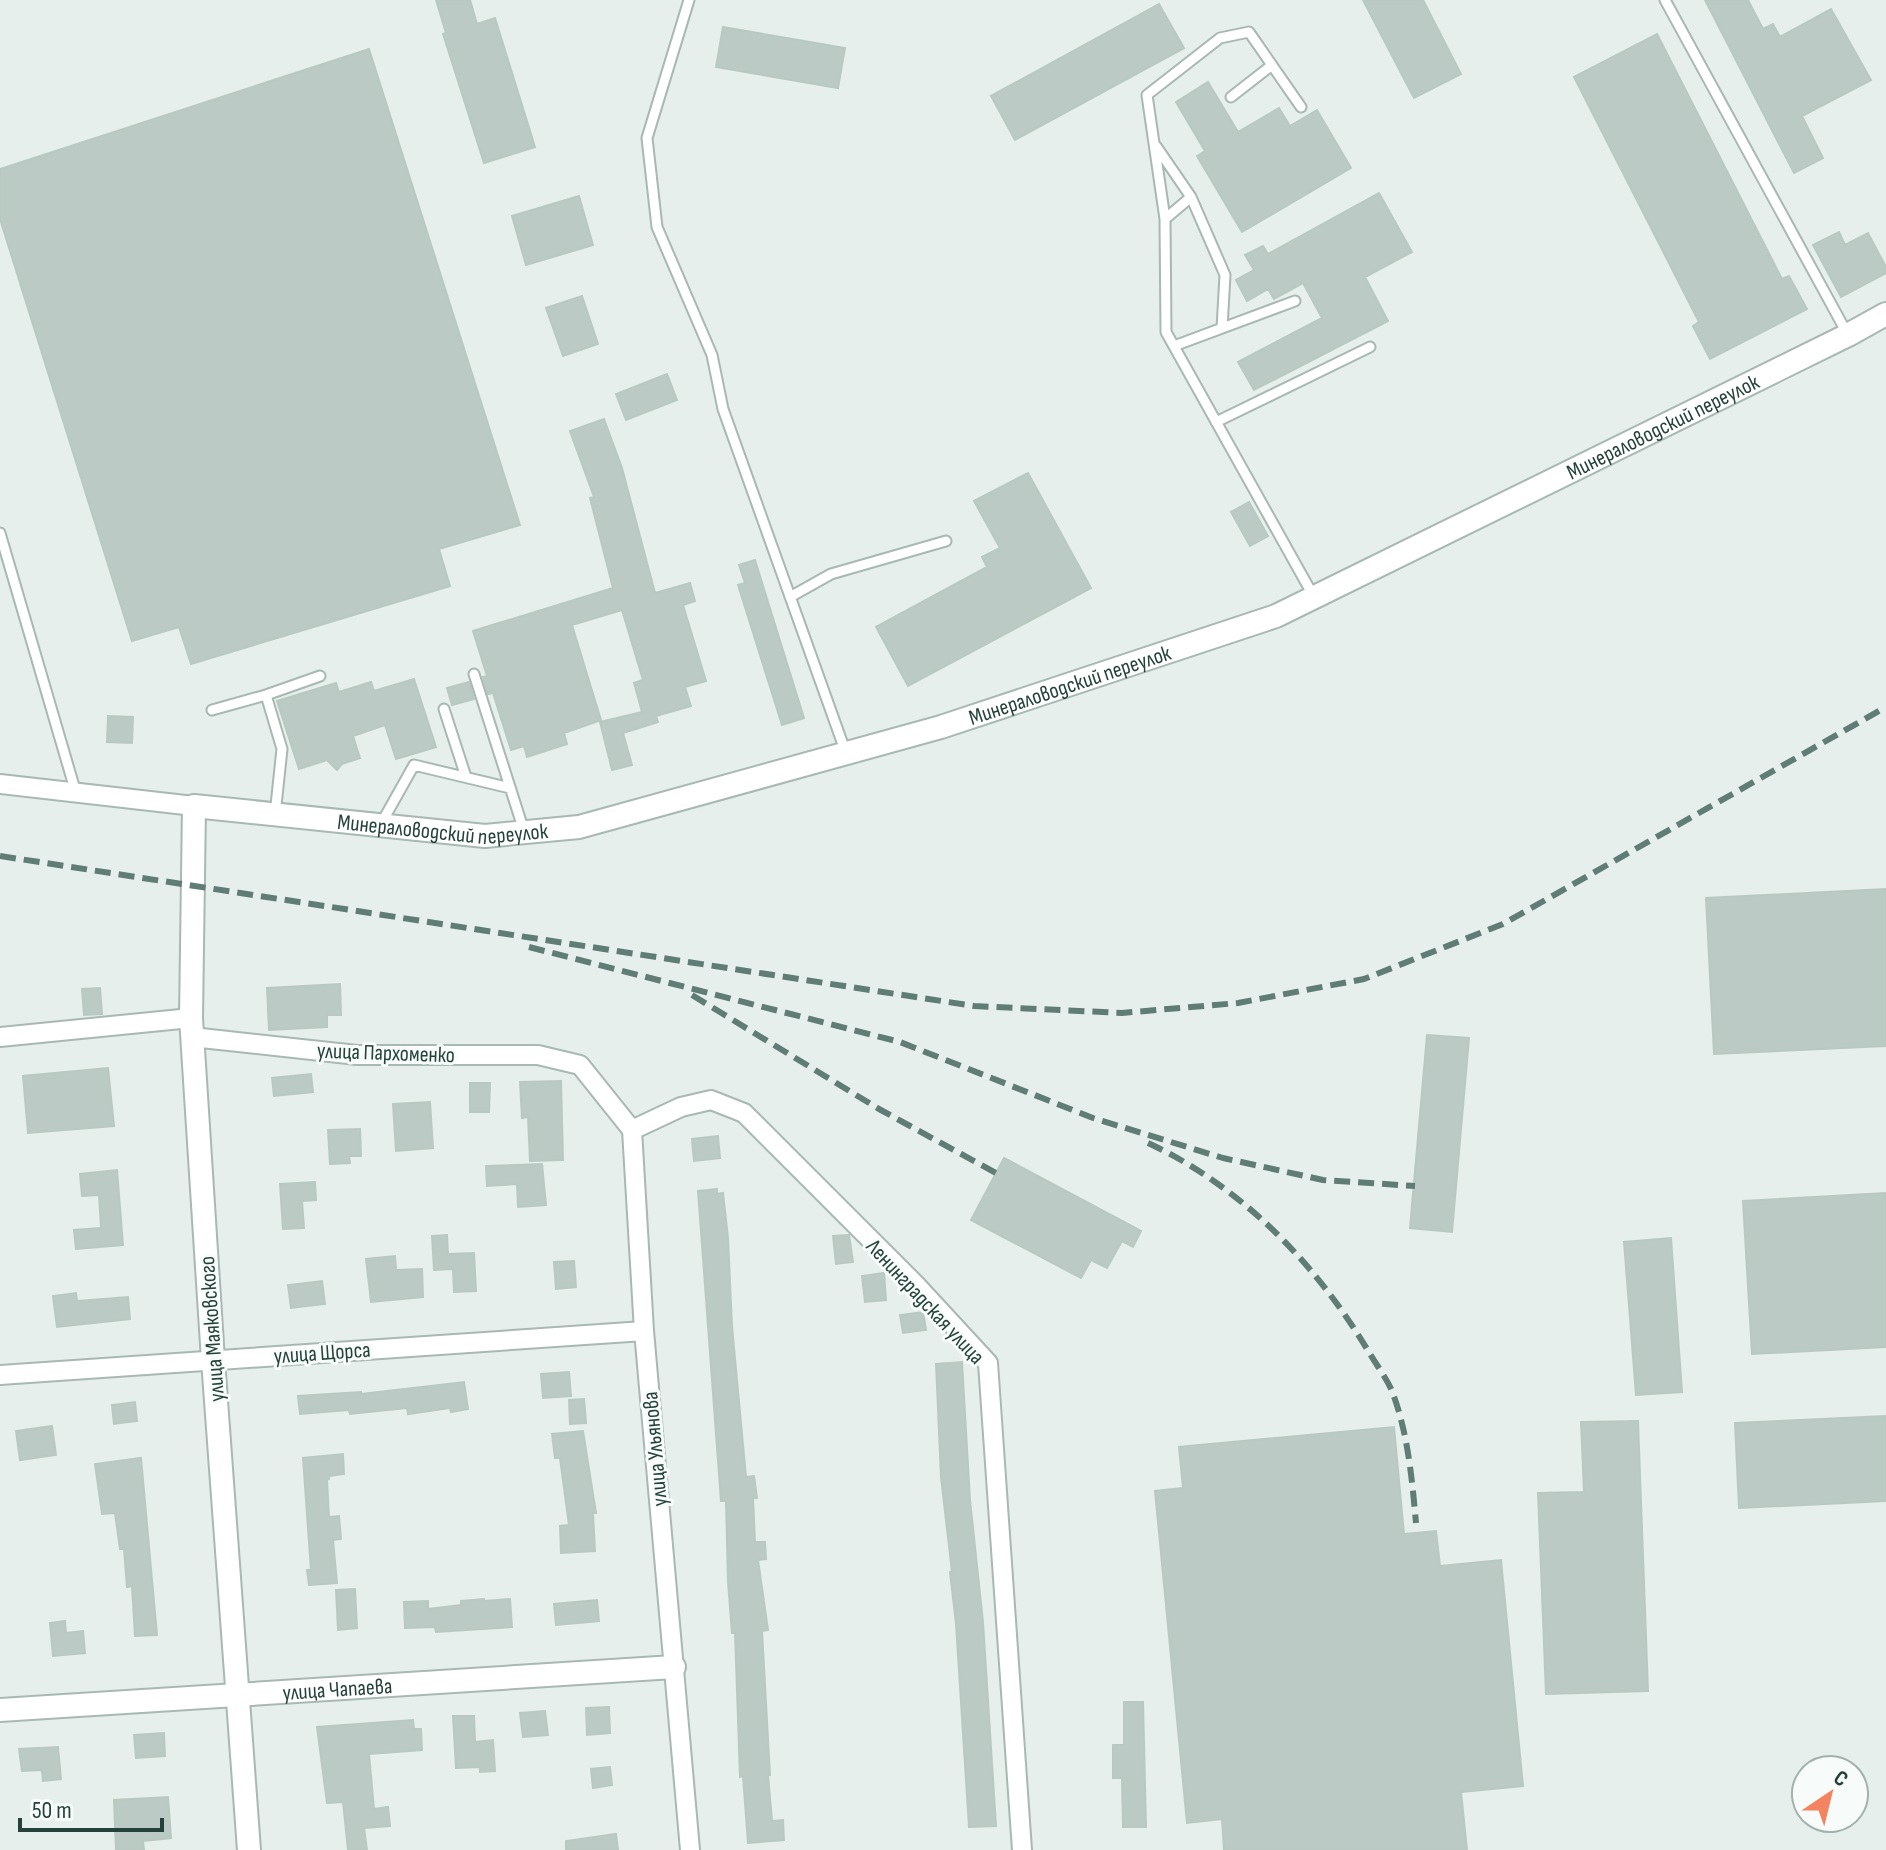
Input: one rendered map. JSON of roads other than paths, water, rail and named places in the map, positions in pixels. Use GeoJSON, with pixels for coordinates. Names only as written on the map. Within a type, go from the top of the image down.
{"type":"FeatureCollection","features":[{"type":"Feature","properties":{"kind":"street","name":"Минераловодский переулок"},"geometry":{"type":"LineString","coordinates":[[194,806],[485,836],[579,827],[941,727],[1276,616],[1886,314]]}},
{"type":"Feature","properties":{"kind":"street"},"geometry":{"type":"LineString","coordinates":[[0,784],[194,806]]}},
{"type":"Feature","properties":{"kind":"street","name":"улица Маяковского"},"geometry":{"type":"LineString","coordinates":[[194,806],[192,1028],[249,1850]]}},
{"type":"Feature","properties":{"kind":"street","name":"улица Пархоменко"},"geometry":{"type":"LineString","coordinates":[[0,1037],[192,1028],[357,1055],[538,1055],[580,1065],[632,1130]]}},
{"type":"Feature","properties":{"kind":"street","name":"Ленинградская улица"},"geometry":{"type":"LineString","coordinates":[[632,1130],[681,1107],[711,1100],[744,1113],[916,1285],[988,1363],[1022,1850]]}},
{"type":"Feature","properties":{"kind":"street","name":"улица Ульянова"},"geometry":{"type":"LineString","coordinates":[[632,1130],[644,1331],[690,1850]]}},
{"type":"Feature","properties":{"kind":"street","name":"улица Щорса"},"geometry":{"type":"LineString","coordinates":[[0,1375],[644,1331]]}},
{"type":"Feature","properties":{"kind":"street","name":"улица Чапаева"},"geometry":{"type":"LineString","coordinates":[[0,1710],[674,1667]]}},
{"type":"Feature","properties":{"kind":"lane"},"geometry":{"type":"LineString","coordinates":[[689,0],[647,138],[657,227],[712,355],[723,409],[846,753]]}},
{"type":"Feature","properties":{"kind":"lane"},"geometry":{"type":"LineString","coordinates":[[1665,0],[1848,335]]}},
{"type":"Feature","properties":{"kind":"lane"},"geometry":{"type":"LineString","coordinates":[[1301,107],[1249,32],[1220,38],[1147,95],[1165,219],[1166,332],[1314,597]]}},
{"type":"Feature","properties":{"kind":"lane"},"geometry":{"type":"LineString","coordinates":[[1231,97],[1272,65]]}},
{"type":"Feature","properties":{"kind":"lane"},"geometry":{"type":"LineString","coordinates":[[1153,142],[1191,197],[1225,275],[1222,328]]}},
{"type":"Feature","properties":{"kind":"lane"},"geometry":{"type":"LineString","coordinates":[[1165,219],[1191,197]]}},
{"type":"Feature","properties":{"kind":"lane"},"geometry":{"type":"LineString","coordinates":[[1174,346],[1295,301]]}},
{"type":"Feature","properties":{"kind":"lane"},"geometry":{"type":"LineString","coordinates":[[1216,422],[1370,347]]}},
{"type":"Feature","properties":{"kind":"lane"},"geometry":{"type":"LineString","coordinates":[[0,533],[76,793]]}},
{"type":"Feature","properties":{"kind":"lane"},"geometry":{"type":"LineString","coordinates":[[790,597],[831,574],[946,541]]}},
{"type":"Feature","properties":{"kind":"lane"},"geometry":{"type":"LineString","coordinates":[[474,674],[524,831]]}},
{"type":"Feature","properties":{"kind":"lane"},"geometry":{"type":"LineString","coordinates":[[212,710],[320,676]]}},
{"type":"Feature","properties":{"kind":"lane"},"geometry":{"type":"LineString","coordinates":[[266,695],[282,749],[275,815]]}},
{"type":"Feature","properties":{"kind":"lane"},"geometry":{"type":"LineString","coordinates":[[444,709],[466,777]]}},
{"type":"Feature","properties":{"kind":"lane"},"geometry":{"type":"LineString","coordinates":[[380,825],[414,765],[510,788]]}},
{"type":"Feature","properties":{"kind":"railway"},"geometry":{"type":"LineString","coordinates":[[0,856],[974,1006],[1122,1013],[1238,1003],[1364,979],[1503,924],[1886,707]]}},
{"type":"Feature","properties":{"kind":"railway"},"geometry":{"type":"LineString","coordinates":[[529,947],[900,1042],[1093,1118],[1223,1158],[1323,1180],[1415,1186]]}},
{"type":"Feature","properties":{"kind":"railway"},"geometry":{"type":"LineString","coordinates":[[692,995],[879,1109],[996,1173]]}},
{"type":"Feature","properties":{"kind":"railway"},"geometry":{"type":"LineString","coordinates":[[1148,1143],[1214,1181],[1244,1204],[1299,1257],[1346,1317],[1392,1391],[1402,1423],[1416,1523]]}}]}
